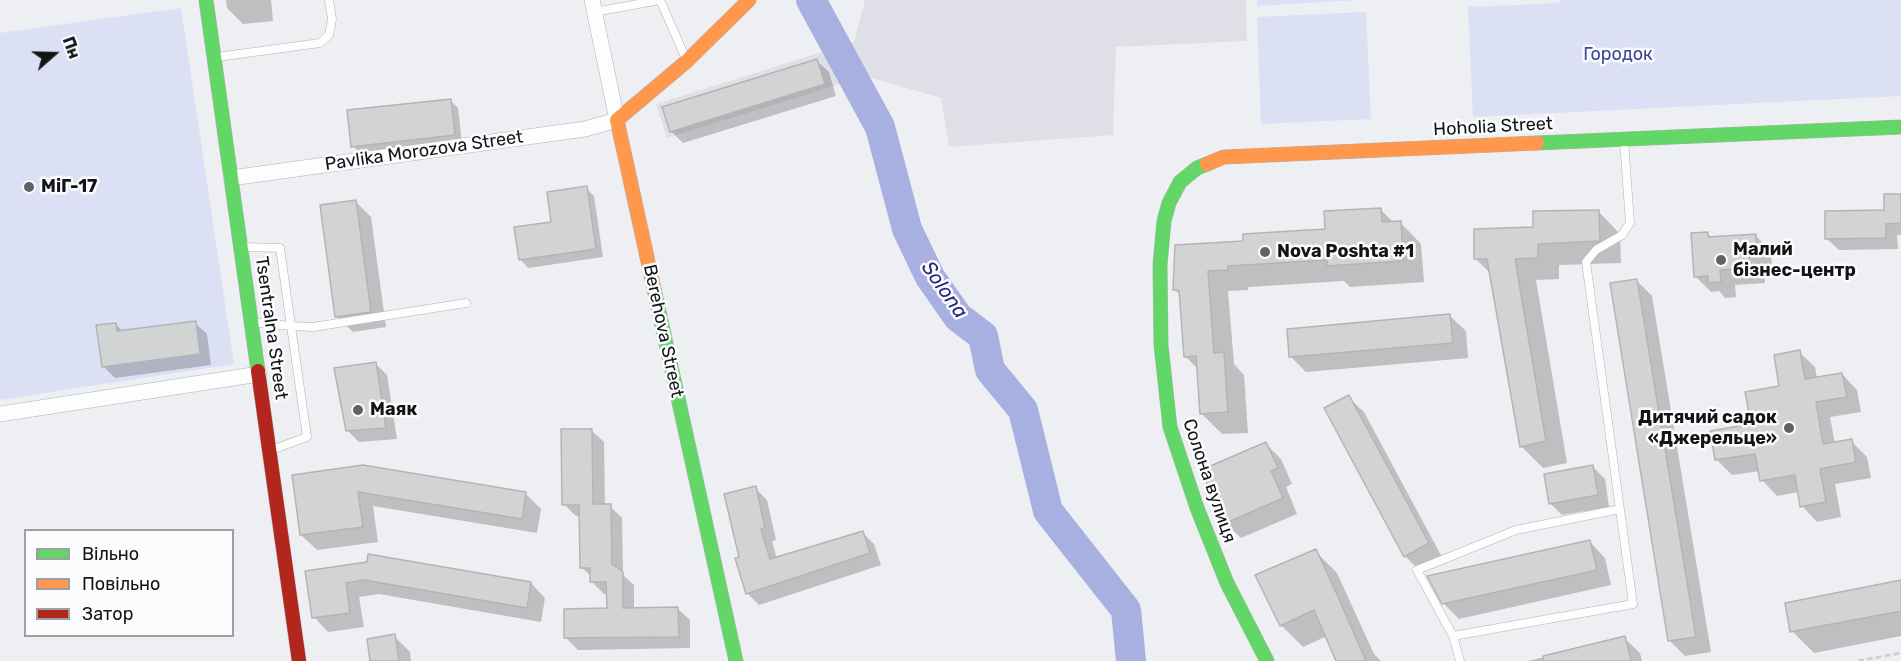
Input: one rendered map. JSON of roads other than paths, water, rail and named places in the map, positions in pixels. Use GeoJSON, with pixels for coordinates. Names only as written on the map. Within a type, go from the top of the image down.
{"type":"FeatureCollection","features":[{"type":"Feature","properties":{"kind":"street","name":"Tsentralna Street"},"geometry":{"type":"LineString","coordinates":[[206,0],[299,661]]}},
{"type":"Feature","properties":{"kind":"street"},"geometry":{"type":"LineString","coordinates":[[616,120],[687,61],[749,0]]}},
{"type":"Feature","properties":{"kind":"street","name":"Berehova Street"},"geometry":{"type":"LineString","coordinates":[[593,6],[616,120],[736,661]]}},
{"type":"Feature","properties":{"kind":"street","name":"Pavlika Morozova Street"},"geometry":{"type":"LineString","coordinates":[[231,178],[573,130],[616,120]]}},
{"type":"Feature","properties":{"kind":"street","name":"Hoholia Street"},"geometry":{"type":"LineString","coordinates":[[1160,265],[1164,221],[1169,202],[1180,182],[1197,168],[1217,159],[1901,127]]}},
{"type":"Feature","properties":{"kind":"street","name":"Солона вулиця"},"geometry":{"type":"LineString","coordinates":[[1160,265],[1161,345],[1170,427],[1197,508],[1227,583],[1267,661]]}},
{"type":"Feature","properties":{"kind":"street"},"geometry":{"type":"LineString","coordinates":[[0,414],[259,374]]}},
{"type":"Feature","properties":{"kind":"lane"},"geometry":{"type":"LineString","coordinates":[[214,58],[320,43],[329,35],[332,19],[329,0]]}},
{"type":"Feature","properties":{"kind":"lane"},"geometry":{"type":"LineString","coordinates":[[593,6],[660,0],[687,61]]}},
{"type":"Feature","properties":{"kind":"lane"},"geometry":{"type":"LineString","coordinates":[[1453,636],[1633,604],[1586,262],[1596,250],[1622,236],[1630,223],[1624,139]]}},
{"type":"Feature","properties":{"kind":"lane"},"geometry":{"type":"LineString","coordinates":[[241,246],[280,248],[307,437],[270,450]]}},
{"type":"Feature","properties":{"kind":"lane"},"geometry":{"type":"LineString","coordinates":[[252,322],[313,327],[466,303]]}},
{"type":"Feature","properties":{"kind":"lane"},"geometry":{"type":"LineString","coordinates":[[1460,661],[1453,636],[1417,570],[1516,530],[1620,509]]}},
{"type":"Feature","properties":{"kind":"waterway","name":"Solona"},"geometry":{"type":"LineString","coordinates":[[811,0],[880,127],[907,229],[930,277],[958,317],[983,336],[990,370],[1023,410],[1048,511],[1126,610],[1131,661]]}},
{"type":"Feature","properties":{"kind":"place","name":"МіГ-17"},"geometry":{"type":"Point","coordinates":[29,187]}},
{"type":"Feature","properties":{"kind":"place","name":"Nova Poshta #1"},"geometry":{"type":"Point","coordinates":[1265,252]}},
{"type":"Feature","properties":{"kind":"place","name":"Малий бізнес-центр"},"geometry":{"type":"Point","coordinates":[1721,260]}},
{"type":"Feature","properties":{"kind":"place","name":"Маяк"},"geometry":{"type":"Point","coordinates":[358,410]}},
{"type":"Feature","properties":{"kind":"place","name":"Дитячий садок «Джерельце»"},"geometry":{"type":"Point","coordinates":[1789,428]}},
{"type":"Feature","properties":{"kind":"park label","name":"Городок"},"geometry":{"type":"Point","coordinates":[1618,55]}}]}
